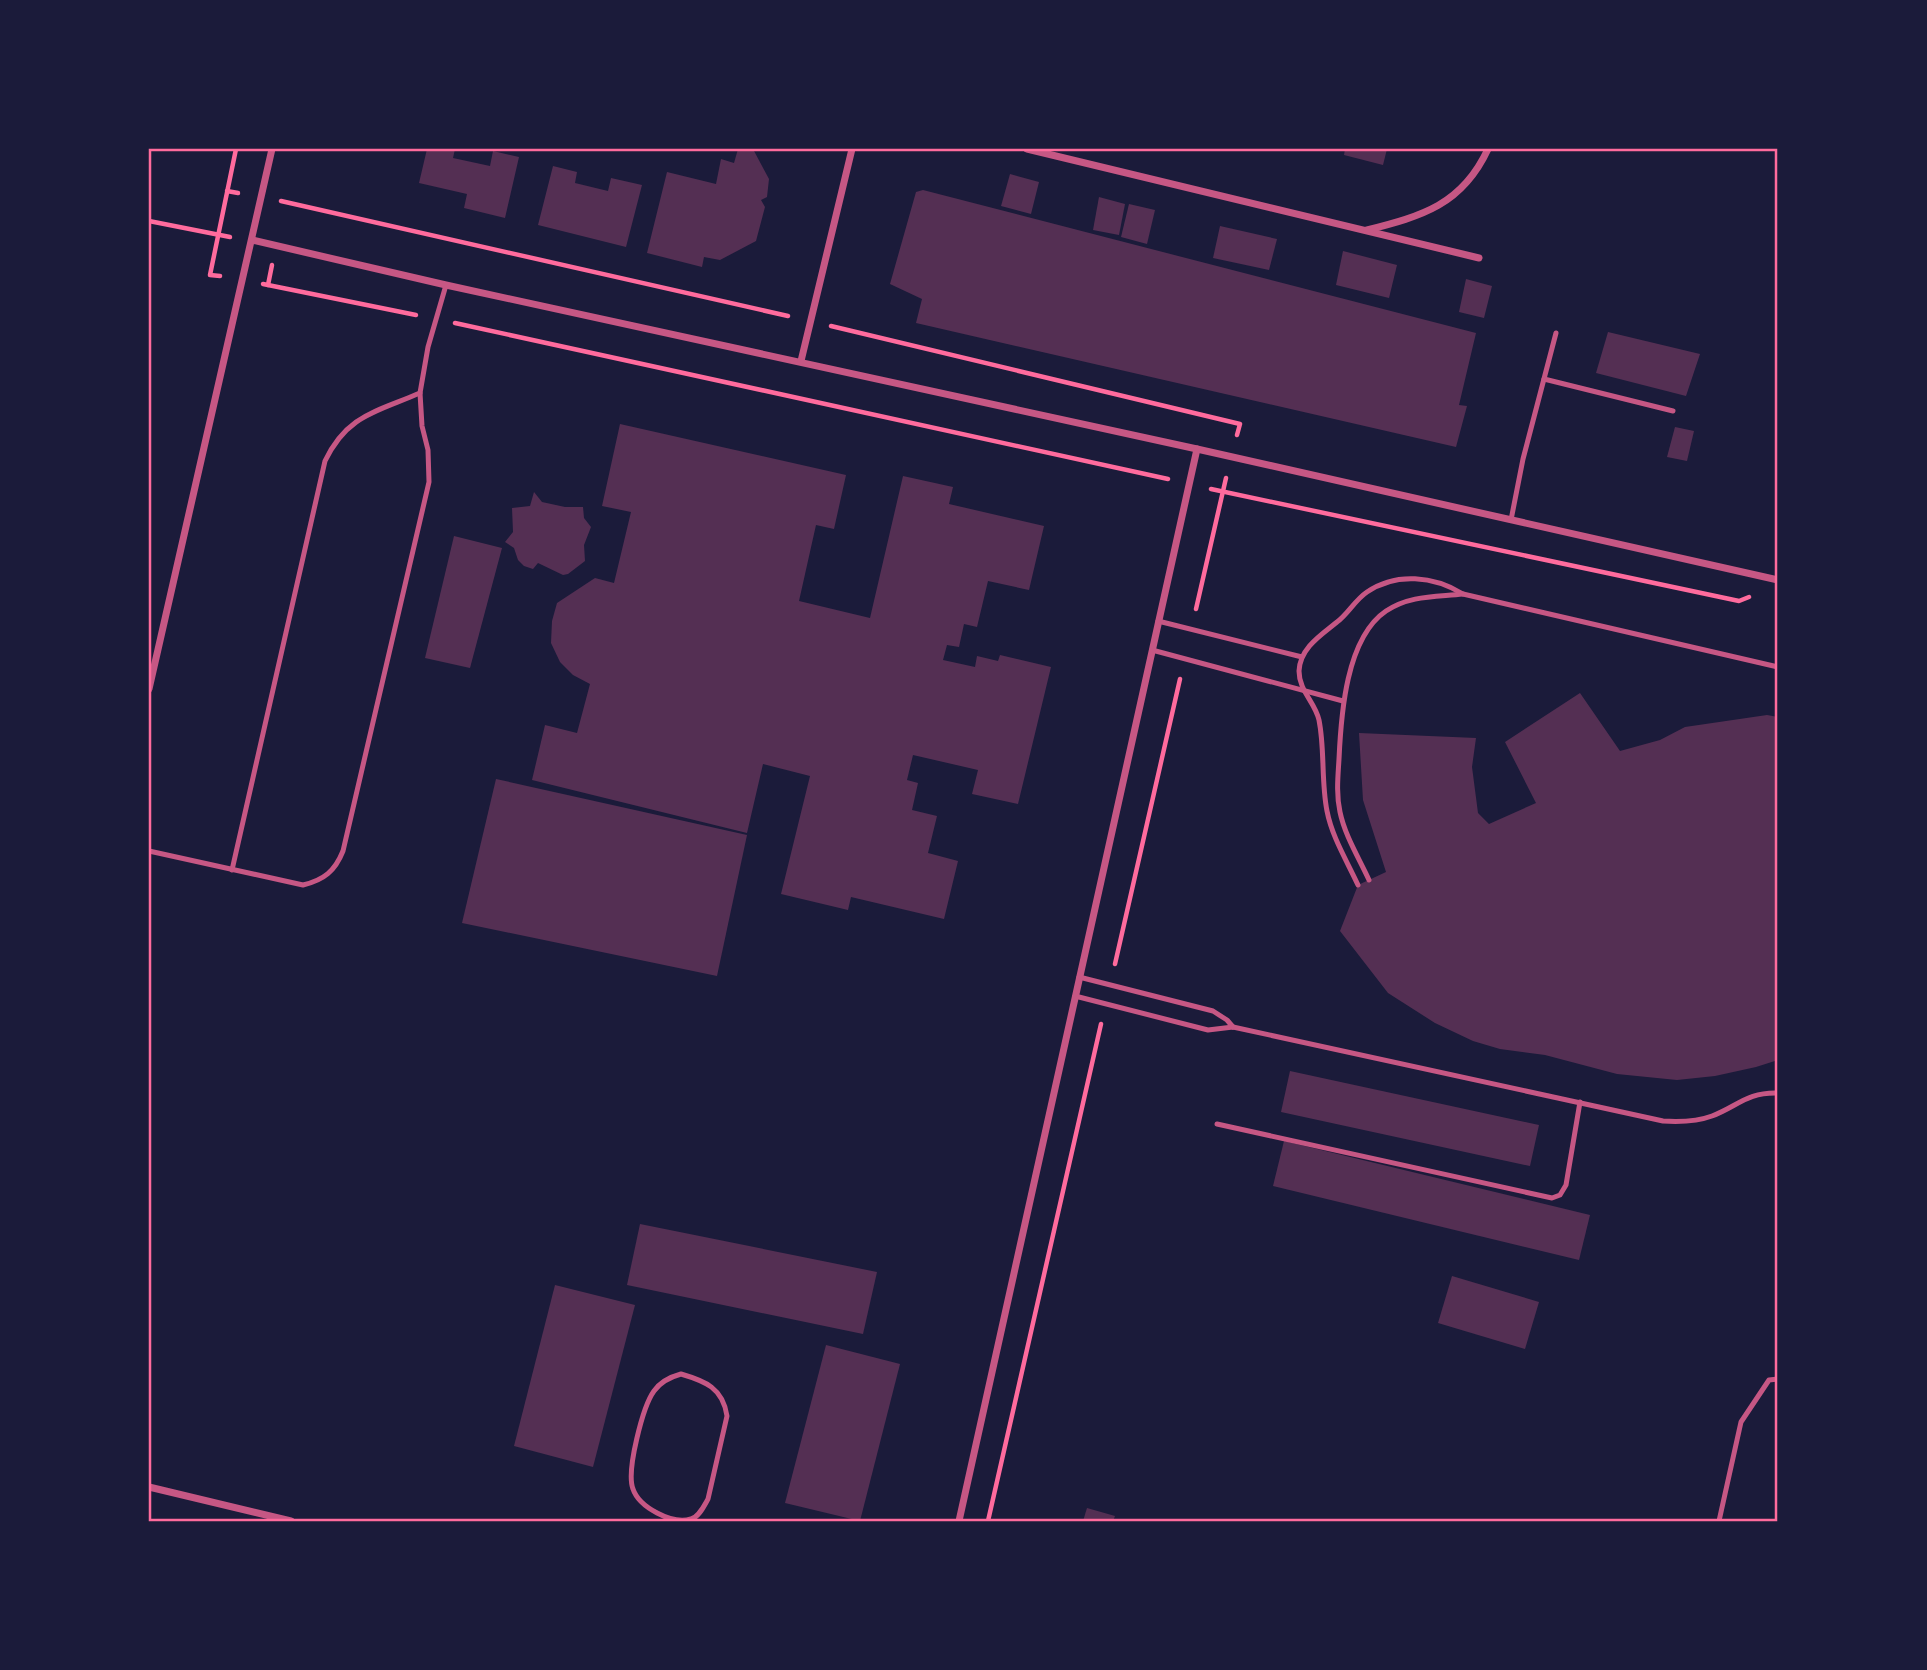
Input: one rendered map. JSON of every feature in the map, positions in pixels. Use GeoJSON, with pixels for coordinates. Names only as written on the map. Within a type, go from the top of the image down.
{"type":"FeatureCollection","features":[{"type":"Feature","properties":{"kind":"street"},"geometry":{"type":"LineString","coordinates":[[149,689],[272,149]]}},
{"type":"Feature","properties":{"kind":"street"},"geometry":{"type":"LineString","coordinates":[[801,361],[852,149]]}},
{"type":"Feature","properties":{"kind":"street"},"geometry":{"type":"LineString","coordinates":[[1027,149],[1479,258]]}},
{"type":"Feature","properties":{"kind":"street"},"geometry":{"type":"LineString","coordinates":[[1067,158],[1069,149]]}},
{"type":"Feature","properties":{"kind":"street"},"geometry":{"type":"LineString","coordinates":[[1365,231],[1415,218],[1437,208],[1467,183],[1488,149]]}},
{"type":"Feature","properties":{"kind":"street"},"geometry":{"type":"LineString","coordinates":[[252,240],[1778,580]]}},
{"type":"Feature","properties":{"kind":"street"},"geometry":{"type":"LineString","coordinates":[[959,1521],[1197,449]]}},
{"type":"Feature","properties":{"kind":"street"},"geometry":{"type":"LineString","coordinates":[[149,1487],[291,1521]]}},
{"type":"Feature","properties":{"kind":"lane"},"geometry":{"type":"LineString","coordinates":[[149,851],[303,885],[317,882],[329,875],[338,864],[429,482],[428,450],[422,426],[419,393],[428,347],[446,285]]}},
{"type":"Feature","properties":{"kind":"lane"},"geometry":{"type":"LineString","coordinates":[[1511,520],[1523,459],[1556,333]]}},
{"type":"Feature","properties":{"kind":"lane"},"geometry":{"type":"LineString","coordinates":[[1544,379],[1673,411]]}},
{"type":"Feature","properties":{"kind":"lane"},"geometry":{"type":"LineString","coordinates":[[232,870],[325,461],[332,445],[354,421],[419,393]]}},
{"type":"Feature","properties":{"kind":"lane"},"geometry":{"type":"LineString","coordinates":[[1358,885],[1336,838],[1327,811],[1319,723],[1314,707],[1302,689],[1299,668],[1302,657],[1320,634],[1341,619],[1366,593],[1381,585],[1397,579],[1433,580],[1463,594],[1778,667]]}},
{"type":"Feature","properties":{"kind":"lane"},"geometry":{"type":"LineString","coordinates":[[1369,880],[1340,810],[1338,786],[1343,701],[1362,641],[1371,625],[1383,613],[1398,604],[1414,598],[1463,594]]}},
{"type":"Feature","properties":{"kind":"lane"},"geometry":{"type":"LineString","coordinates":[[1158,621],[1302,657]]}},
{"type":"Feature","properties":{"kind":"lane"},"geometry":{"type":"LineString","coordinates":[[1152,650],[1343,701]]}},
{"type":"Feature","properties":{"kind":"lane"},"geometry":{"type":"LineString","coordinates":[[1079,976],[1213,1011],[1233,1027]]}},
{"type":"Feature","properties":{"kind":"lane"},"geometry":{"type":"LineString","coordinates":[[1075,996],[1208,1030],[1233,1027],[1663,1121],[1679,1122],[1711,1116],[1738,1100],[1754,1095],[1778,1093]]}},
{"type":"Feature","properties":{"kind":"lane"},"geometry":{"type":"LineString","coordinates":[[1217,1124],[1552,1198],[1560,1195],[1566,1185],[1580,1102]]}},
{"type":"Feature","properties":{"kind":"lane"},"geometry":{"type":"LineString","coordinates":[[681,1374],[707,1382],[718,1392],[726,1405],[727,1416],[708,1499],[701,1511],[692,1519],[657,1518],[640,1501],[633,1489],[630,1475],[648,1402],[656,1388],[668,1378],[681,1374]]}},
{"type":"Feature","properties":{"kind":"lane"},"geometry":{"type":"LineString","coordinates":[[1720,1521],[1741,1422],[1769,1380],[1778,1379]]}},
{"type":"Feature","properties":{"kind":"path"},"geometry":{"type":"LineString","coordinates":[[236,149],[210,275],[438,319],[1189,484],[1739,601],[1759,593]]}},
{"type":"Feature","properties":{"kind":"path"},"geometry":{"type":"LineString","coordinates":[[227,191],[261,196],[811,321],[1240,424]]}},
{"type":"Feature","properties":{"kind":"path"},"geometry":{"type":"LineString","coordinates":[[149,221],[252,240]]}},
{"type":"Feature","properties":{"kind":"building"},"geometry":{"type":"Polygon","coordinates":[[[427,149],[455,149],[453,158],[490,166],[493,151],[519,157],[505,218],[464,208],[467,194],[419,183],[427,149]]]}},
{"type":"Feature","properties":{"kind":"building"},"geometry":{"type":"Polygon","coordinates":[[[738,149],[753,149],[769,179],[767,197],[761,200],[765,207],[756,241],[720,260],[704,257],[702,267],[647,253],[667,172],[716,184],[721,159],[734,163],[738,149]]]}},
{"type":"Feature","properties":{"kind":"building"},"geometry":{"type":"Polygon","coordinates":[[[1345,149],[1387,149],[1383,165],[1344,155],[1345,149]]]}},
{"type":"Feature","properties":{"kind":"building"},"geometry":{"type":"Polygon","coordinates":[[[553,166],[577,172],[575,183],[608,191],[611,178],[642,185],[626,247],[538,225],[553,166]]]}},
{"type":"Feature","properties":{"kind":"building"},"geometry":{"type":"Polygon","coordinates":[[[1010,174],[1039,182],[1031,214],[1001,206],[1010,174]]]}},
{"type":"Feature","properties":{"kind":"building"},"geometry":{"type":"Polygon","coordinates":[[[923,190],[1476,333],[1459,405],[1467,406],[1456,447],[916,323],[922,299],[890,284],[916,192],[923,190]]]}},
{"type":"Feature","properties":{"kind":"building"},"geometry":{"type":"Polygon","coordinates":[[[1099,197],[1125,204],[1119,235],[1093,230],[1099,197]]]}},
{"type":"Feature","properties":{"kind":"building"},"geometry":{"type":"Polygon","coordinates":[[[1129,204],[1155,210],[1147,244],[1121,237],[1129,204]]]}},
{"type":"Feature","properties":{"kind":"building"},"geometry":{"type":"Polygon","coordinates":[[[1220,226],[1277,239],[1269,270],[1213,258],[1220,226]]]}},
{"type":"Feature","properties":{"kind":"building"},"geometry":{"type":"Polygon","coordinates":[[[1343,251],[1397,265],[1389,298],[1336,285],[1343,251]]]}},
{"type":"Feature","properties":{"kind":"building"},"geometry":{"type":"Polygon","coordinates":[[[1466,279],[1492,286],[1484,318],[1459,312],[1466,279]]]}},
{"type":"Feature","properties":{"kind":"building"},"geometry":{"type":"Polygon","coordinates":[[[1608,332],[1700,354],[1686,396],[1596,373],[1608,332]]]}},
{"type":"Feature","properties":{"kind":"building"},"geometry":{"type":"Polygon","coordinates":[[[620,424],[846,475],[834,529],[816,525],[799,601],[870,618],[903,476],[953,487],[949,504],[1044,526],[1029,590],[988,581],[977,627],[964,624],[959,647],[947,645],[943,660],[975,667],[977,656],[998,661],[1000,655],[1051,667],[1018,804],[972,794],[978,770],[913,755],[907,780],[918,783],[912,810],[937,816],[928,853],[958,861],[944,919],[851,897],[848,910],[781,894],[810,776],[763,764],[747,833],[532,780],[545,725],[577,733],[590,684],[573,675],[560,662],[551,643],[552,621],[557,603],[595,578],[614,583],[631,512],[602,506],[620,424]]]}},
{"type":"Feature","properties":{"kind":"building"},"geometry":{"type":"Polygon","coordinates":[[[1675,427],[1694,431],[1687,461],[1667,457],[1675,427]]]}},
{"type":"Feature","properties":{"kind":"building"},"geometry":{"type":"Polygon","coordinates":[[[534,492],[542,502],[565,507],[583,507],[584,518],[591,527],[584,545],[585,561],[568,574],[563,575],[538,563],[533,569],[524,566],[518,560],[514,548],[505,542],[513,532],[512,508],[530,506],[534,492]]]}},
{"type":"Feature","properties":{"kind":"building"},"geometry":{"type":"Polygon","coordinates":[[[454,536],[502,548],[470,668],[425,658],[454,536]]]}},
{"type":"Feature","properties":{"kind":"building"},"geometry":{"type":"Polygon","coordinates":[[[1580,693],[1620,751],[1660,740],[1685,727],[1767,715],[1778,717],[1778,1060],[1715,1076],[1677,1080],[1617,1074],[1545,1055],[1500,1049],[1473,1041],[1435,1023],[1388,993],[1340,931],[1358,885],[1386,872],[1363,800],[1359,733],[1476,738],[1472,767],[1478,813],[1489,824],[1536,803],[1505,742],[1580,693]]]}},
{"type":"Feature","properties":{"kind":"building"},"geometry":{"type":"Polygon","coordinates":[[[496,779],[747,835],[717,976],[462,923],[496,779]]]}},
{"type":"Feature","properties":{"kind":"building"},"geometry":{"type":"Polygon","coordinates":[[[1290,1071],[1539,1125],[1530,1166],[1281,1112],[1290,1071]]]}},
{"type":"Feature","properties":{"kind":"building"},"geometry":{"type":"Polygon","coordinates":[[[1284,1141],[1590,1215],[1579,1260],[1273,1186],[1284,1141]]]}},
{"type":"Feature","properties":{"kind":"building"},"geometry":{"type":"Polygon","coordinates":[[[640,1224],[877,1272],[863,1334],[627,1285],[640,1224]]]}},
{"type":"Feature","properties":{"kind":"building"},"geometry":{"type":"Polygon","coordinates":[[[1452,1276],[1539,1302],[1525,1349],[1438,1323],[1452,1276]]]}},
{"type":"Feature","properties":{"kind":"building"},"geometry":{"type":"Polygon","coordinates":[[[555,1285],[635,1305],[593,1467],[514,1446],[555,1285]]]}},
{"type":"Feature","properties":{"kind":"building"},"geometry":{"type":"Polygon","coordinates":[[[826,1345],[900,1364],[860,1521],[785,1503],[826,1345]]]}},
{"type":"Feature","properties":{"kind":"building"},"geometry":{"type":"Polygon","coordinates":[[[1087,1508],[1115,1516],[1113,1521],[1083,1521],[1087,1508]]]}}]}
